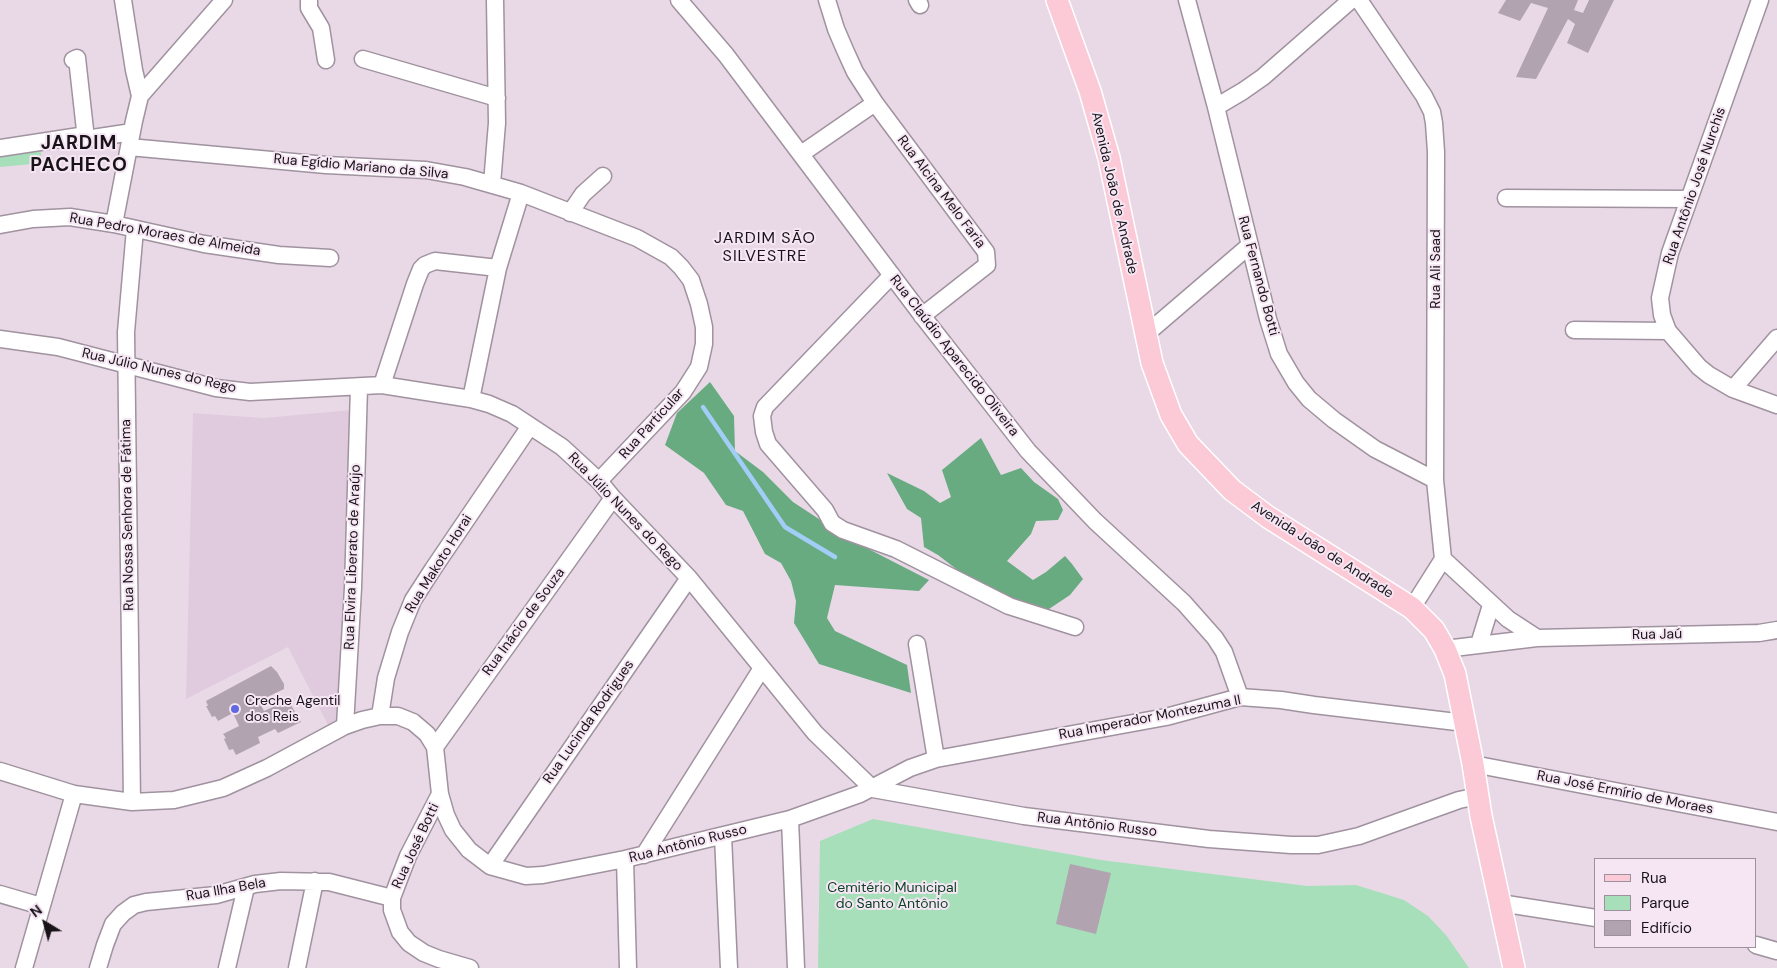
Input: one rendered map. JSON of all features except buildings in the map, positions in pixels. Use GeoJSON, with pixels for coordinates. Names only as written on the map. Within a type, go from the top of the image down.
{"type":"FeatureCollection","features":[{"type":"Feature","properties":{"kind":"main road","name":"Avenida João de Andrade"},"geometry":{"type":"LineString","coordinates":[[1056,0],[1090,92],[1109,158],[1145,335],[1152,364],[1171,415],[1195,452],[1232,490],[1268,518],[1412,608],[1434,630],[1445,649],[1455,674],[1514,968]]}},
{"type":"Feature","properties":{"kind":"street"},"geometry":{"type":"LineString","coordinates":[[114,224],[140,96],[123,0]]}},
{"type":"Feature","properties":{"kind":"street"},"geometry":{"type":"LineString","coordinates":[[140,96],[224,0]]}},
{"type":"Feature","properties":{"kind":"street"},"geometry":{"type":"LineString","coordinates":[[309,0],[309,8],[321,28],[326,60]]}},
{"type":"Feature","properties":{"kind":"street"},"geometry":{"type":"LineString","coordinates":[[492,184],[497,123],[495,0]]}},
{"type":"Feature","properties":{"kind":"street","name":"Rua Claúdio Aparecido Oliveira"},"geometry":{"type":"LineString","coordinates":[[679,0],[726,55],[922,316],[1006,423],[1050,475],[1095,521],[1184,603],[1215,638],[1224,652],[1240,697]]}},
{"type":"Feature","properties":{"kind":"street","name":"Rua Alcina Melo Faria"},"geometry":{"type":"LineString","coordinates":[[828,0],[836,29],[855,72],[875,103],[986,252],[987,265],[922,316]]}},
{"type":"Feature","properties":{"kind":"street","name":"Rua Fernando Botti"},"geometry":{"type":"LineString","coordinates":[[1187,0],[1279,354],[1296,383],[1309,399],[1334,420],[1374,449],[1435,480]]}},
{"type":"Feature","properties":{"kind":"street"},"geometry":{"type":"LineString","coordinates":[[1216,106],[1263,77],[1351,0]]}},
{"type":"Feature","properties":{"kind":"street","name":"Rua Ali Saad"},"geometry":{"type":"LineString","coordinates":[[1359,0],[1424,96],[1432,112],[1434,123],[1436,152],[1435,480],[1443,559]]}},
{"type":"Feature","properties":{"kind":"street","name":"Rua Antônio José Nurchis"},"geometry":{"type":"LineString","coordinates":[[1760,0],[1670,253],[1660,298],[1662,315],[1668,331],[1699,367],[1733,389],[1777,405]]}},
{"type":"Feature","properties":{"kind":"street"},"geometry":{"type":"LineString","coordinates":[[0,148],[86,135],[77,58],[73,60]]}},
{"type":"Feature","properties":{"kind":"street"},"geometry":{"type":"LineString","coordinates":[[363,58],[497,98]]}},
{"type":"Feature","properties":{"kind":"street"},"geometry":{"type":"LineString","coordinates":[[801,154],[875,103]]}},
{"type":"Feature","properties":{"kind":"street","name":"Rua Egídio Mariano da Silva"},"geometry":{"type":"LineString","coordinates":[[86,135],[86,139],[130,139],[326,165],[437,171],[492,184],[521,193],[637,238],[671,257],[690,280],[699,304]]}},
{"type":"Feature","properties":{"kind":"street"},"geometry":{"type":"LineString","coordinates":[[570,213],[583,194],[603,176]]}},
{"type":"Feature","properties":{"kind":"street"},"geometry":{"type":"LineString","coordinates":[[471,399],[498,268],[521,193]]}},
{"type":"Feature","properties":{"kind":"street"},"geometry":{"type":"LineString","coordinates":[[1506,198],[1688,200]]}},
{"type":"Feature","properties":{"kind":"street","name":"Rua Pedro Moraes de Almeida"},"geometry":{"type":"LineString","coordinates":[[0,225],[32,219],[70,217],[114,224],[204,244],[279,255],[330,258]]}},
{"type":"Feature","properties":{"kind":"street","name":"Rua Nossa Senhora de Fátima"},"geometry":{"type":"LineString","coordinates":[[132,802],[126,332],[135,229]]}},
{"type":"Feature","properties":{"kind":"street"},"geometry":{"type":"LineString","coordinates":[[1145,335],[1250,245]]}},
{"type":"Feature","properties":{"kind":"street"},"geometry":{"type":"LineString","coordinates":[[382,385],[415,284],[425,265],[435,261],[498,268]]}},
{"type":"Feature","properties":{"kind":"street"},"geometry":{"type":"LineString","coordinates":[[892,275],[765,407],[762,416],[768,444],[825,510],[832,523],[843,530],[896,549],[1009,606],[1075,628]]}},
{"type":"Feature","properties":{"kind":"street","name":"Rua Particular"},"geometry":{"type":"LineString","coordinates":[[599,482],[683,392],[698,367],[704,344],[704,327],[699,304]]}},
{"type":"Feature","properties":{"kind":"street"},"geometry":{"type":"LineString","coordinates":[[1574,330],[1668,331]]}},
{"type":"Feature","properties":{"kind":"street"},"geometry":{"type":"LineString","coordinates":[[1733,389],[1777,338]]}},
{"type":"Feature","properties":{"kind":"street","name":"Rua Júlio Nunes do Rego"},"geometry":{"type":"LineString","coordinates":[[0,339],[58,347],[216,388],[250,392],[382,385],[471,399],[512,414],[562,447],[599,482],[688,578],[815,733],[873,789]]}},
{"type":"Feature","properties":{"kind":"street","name":"Rua Elvira Liberato de Araújo"},"geometry":{"type":"LineString","coordinates":[[346,726],[353,588],[359,387]]}},
{"type":"Feature","properties":{"kind":"street","name":"Rua Makoto Horai"},"geometry":{"type":"LineString","coordinates":[[380,716],[389,669],[400,632],[413,600],[530,426]]}},
{"type":"Feature","properties":{"kind":"street","name":"Rua Inácio de Souza"},"geometry":{"type":"LineString","coordinates":[[435,746],[613,498]]}},
{"type":"Feature","properties":{"kind":"street"},"geometry":{"type":"LineString","coordinates":[[1412,608],[1443,559],[1508,619],[1537,638]]}},
{"type":"Feature","properties":{"kind":"street","name":"Rua Lucinda Rodrigues"},"geometry":{"type":"LineString","coordinates":[[490,866],[688,578]]}},
{"type":"Feature","properties":{"kind":"street"},"geometry":{"type":"LineString","coordinates":[[1479,644],[1491,604]]}},
{"type":"Feature","properties":{"kind":"street","name":"Rua Jaú"},"geometry":{"type":"LineString","coordinates":[[1445,649],[1537,638],[1759,633],[1777,630]]}},
{"type":"Feature","properties":{"kind":"street"},"geometry":{"type":"LineString","coordinates":[[1759,633],[1777,642]]}},
{"type":"Feature","properties":{"kind":"street"},"geometry":{"type":"LineString","coordinates":[[917,644],[936,759]]}},
{"type":"Feature","properties":{"kind":"street"},"geometry":{"type":"LineString","coordinates":[[644,855],[762,668]]}},
{"type":"Feature","properties":{"kind":"street","name":"Rua Imperador Montezuma II"},"geometry":{"type":"LineString","coordinates":[[873,789],[910,768],[936,759],[1166,717],[1240,697],[1281,700],[1314,706],[1465,723]]}},
{"type":"Feature","properties":{"kind":"street"},"geometry":{"type":"LineString","coordinates":[[0,772],[74,794],[132,802],[174,800],[223,788],[267,768],[346,726],[380,716],[398,716],[413,722],[427,734],[435,746]]}},
{"type":"Feature","properties":{"kind":"street","name":"Rua Antônio Russo"},"geometry":{"type":"LineString","coordinates":[[435,746],[440,794],[453,830],[469,850],[490,866],[526,876],[543,875],[625,859],[723,836],[790,818],[844,801],[873,789],[1024,816],[1209,839],[1299,845],[1333,843],[1359,836],[1460,800],[1478,796]]}},
{"type":"Feature","properties":{"kind":"street","name":"Rua José Ermírio de Moraes"},"geometry":{"type":"LineString","coordinates":[[1473,764],[1777,822]]}},
{"type":"Feature","properties":{"kind":"street"},"geometry":{"type":"LineString","coordinates":[[24,968],[74,794]]}},
{"type":"Feature","properties":{"kind":"street","name":"Rua José Botti"},"geometry":{"type":"LineString","coordinates":[[392,898],[408,856],[440,794]]}},
{"type":"Feature","properties":{"kind":"street"},"geometry":{"type":"LineString","coordinates":[[790,818],[796,968]]}},
{"type":"Feature","properties":{"kind":"street"},"geometry":{"type":"LineString","coordinates":[[723,836],[729,968]]}},
{"type":"Feature","properties":{"kind":"street"},"geometry":{"type":"LineString","coordinates":[[625,859],[628,968]]}},
{"type":"Feature","properties":{"kind":"street"},"geometry":{"type":"LineString","coordinates":[[297,968],[315,881]]}},
{"type":"Feature","properties":{"kind":"street","name":"Rua Ilha Bela"},"geometry":{"type":"LineString","coordinates":[[98,968],[113,924],[123,912],[134,905],[146,902],[216,895],[274,882],[315,881],[392,898]]}},
{"type":"Feature","properties":{"kind":"street"},"geometry":{"type":"LineString","coordinates":[[227,968],[246,887]]}},
{"type":"Feature","properties":{"kind":"street"},"geometry":{"type":"LineString","coordinates":[[0,894],[41,906]]}},
{"type":"Feature","properties":{"kind":"street"},"geometry":{"type":"LineString","coordinates":[[392,898],[395,921],[400,932],[409,943],[439,959],[470,968]]}},
{"type":"Feature","properties":{"kind":"street"},"geometry":{"type":"LineString","coordinates":[[1500,903],[1594,918]]}},
{"type":"Feature","properties":{"kind":"street"},"geometry":{"type":"LineString","coordinates":[[1757,945],[1777,951]]}},
{"type":"Feature","properties":{"kind":"shaded area"},"geometry":{"type":"Polygon","coordinates":[[[351,410],[341,723],[329,727],[288,647],[186,699],[193,413],[263,418],[351,410]]]}},
{"type":"Feature","properties":{"kind":"green space"},"geometry":{"type":"Polygon","coordinates":[[[39,136],[42,163],[0,167],[0,140],[39,136]]]}},
{"type":"Feature","properties":{"kind":"green space"},"geometry":{"type":"Polygon","coordinates":[[[710,382],[734,416],[735,451],[763,472],[793,502],[851,540],[929,580],[919,591],[835,585],[827,618],[835,631],[907,665],[911,693],[819,664],[794,623],[796,601],[791,581],[781,563],[765,554],[743,511],[726,505],[704,473],[665,445],[677,413],[710,382]]]}},
{"type":"Feature","properties":{"kind":"green space"},"geometry":{"type":"Polygon","coordinates":[[[981,438],[1001,475],[1021,468],[1034,482],[1058,499],[1063,510],[1058,520],[1036,521],[1031,534],[1007,561],[1033,580],[1065,556],[1072,564],[1083,579],[1070,595],[1046,611],[1025,608],[973,582],[938,555],[924,547],[921,518],[907,509],[887,473],[924,491],[940,503],[951,497],[942,470],[981,438]]]}},
{"type":"Feature","properties":{"kind":"green space","name":"Cemitério Municipal do Santo Antônio"},"geometry":{"type":"Polygon","coordinates":[[[873,819],[1101,860],[1307,886],[1356,885],[1404,900],[1428,916],[1446,935],[1469,968],[818,968],[820,841],[873,819]]]}},
{"type":"Feature","properties":{"kind":"waterway"},"geometry":{"type":"LineString","coordinates":[[703,407],[785,527],[835,557]]}},
{"type":"Feature","properties":{"kind":"place","name":"Creche Agentil dos Reis"},"geometry":{"type":"Point","coordinates":[235,709]}},
{"type":"Feature","properties":{"kind":"district","name":"JARDIM PACHECO"},"geometry":{"type":"Point","coordinates":[79,155]}},
{"type":"Feature","properties":{"kind":"district","name":"JARDIM SÃO SILVESTRE"},"geometry":{"type":"Point","coordinates":[765,248]}}]}
